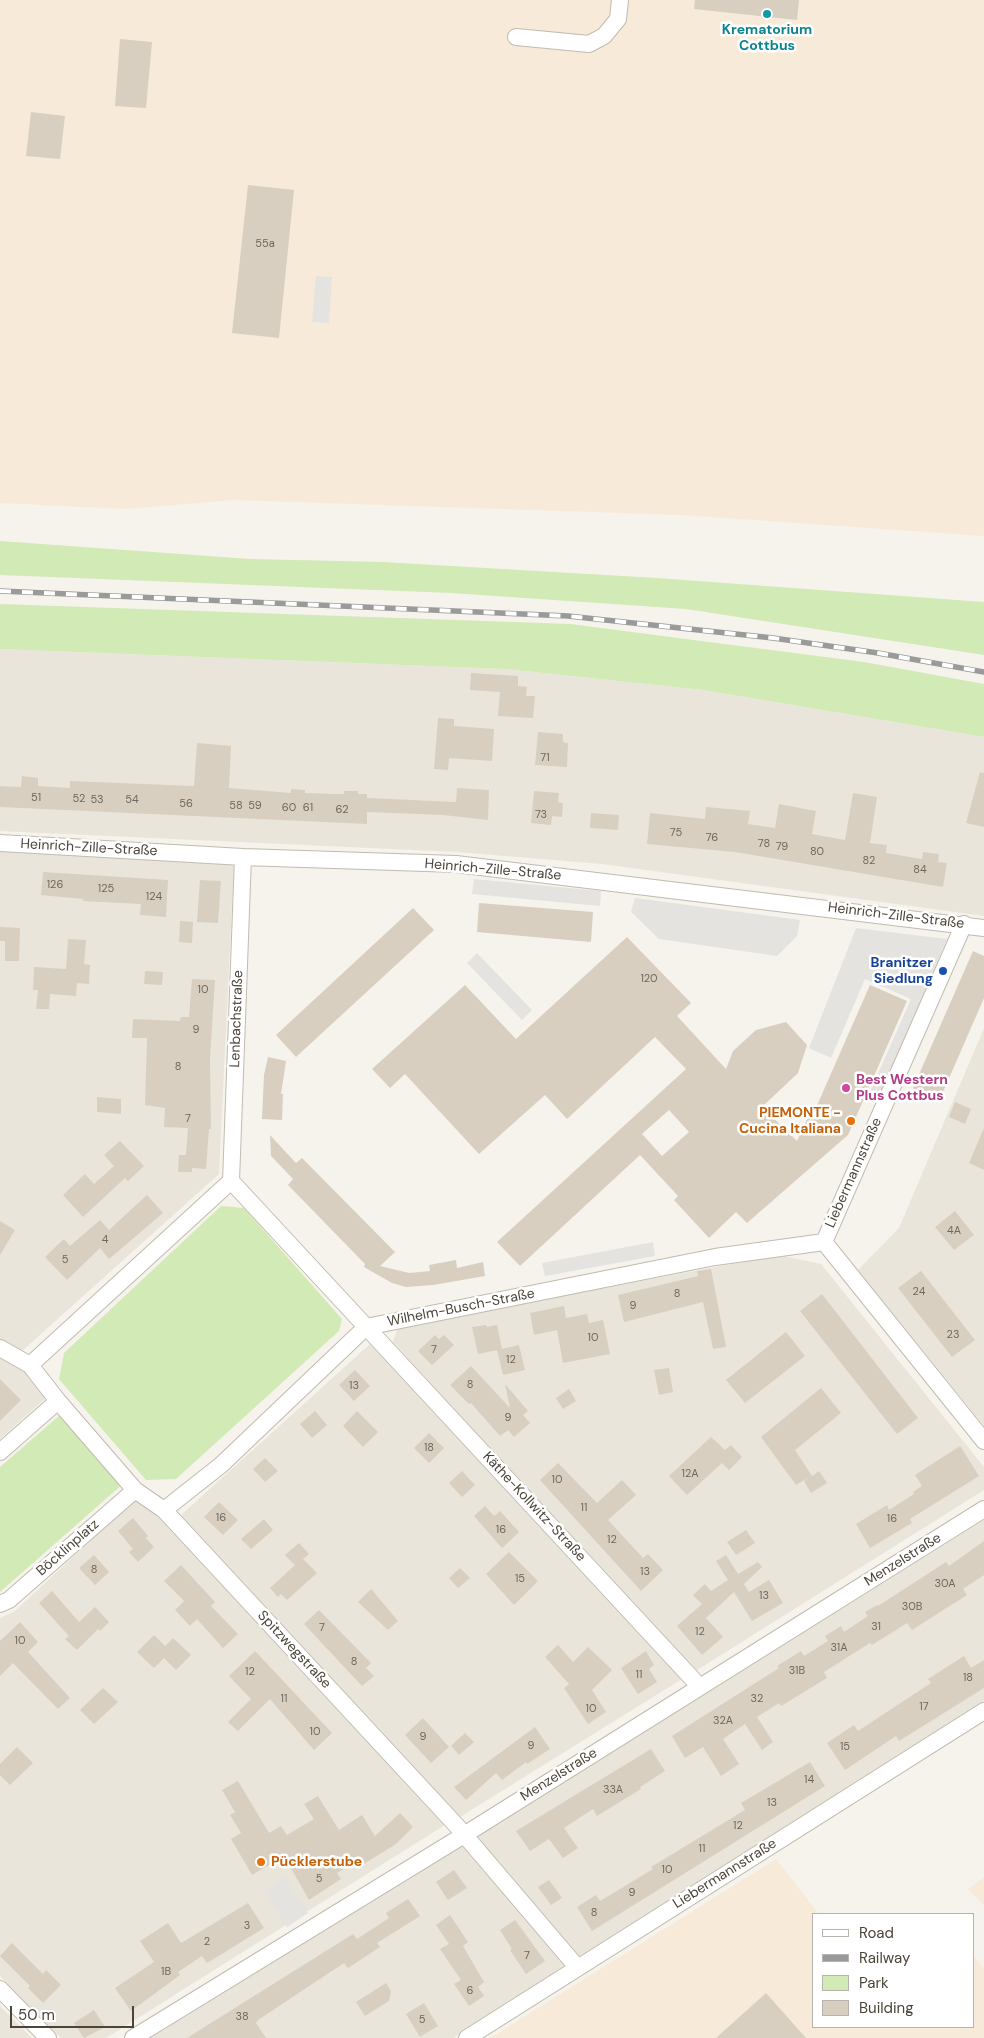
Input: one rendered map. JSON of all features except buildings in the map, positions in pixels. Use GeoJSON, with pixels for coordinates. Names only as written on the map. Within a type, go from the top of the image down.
{"type":"FeatureCollection","features":[{"type":"Feature","properties":{"kind":"street"},"geometry":{"type":"LineString","coordinates":[[516,38],[589,44],[604,36],[618,19],[620,0]]}},
{"type":"Feature","properties":{"kind":"street","name":"Heinrich-Zille-Straße"},"geometry":{"type":"LineString","coordinates":[[0,843],[243,857],[456,864],[964,924],[984,928]]}},
{"type":"Feature","properties":{"kind":"street","name":"Lenbachstraße"},"geometry":{"type":"LineString","coordinates":[[231,1181],[243,857]]}},
{"type":"Feature","properties":{"kind":"street","name":"Liebermannstraße"},"geometry":{"type":"LineString","coordinates":[[964,924],[824,1242],[984,1441]]}},
{"type":"Feature","properties":{"kind":"street"},"geometry":{"type":"LineString","coordinates":[[30,1365],[231,1181],[366,1327],[221,1465],[164,1510]]}},
{"type":"Feature","properties":{"kind":"street","name":"Wilhelm-Busch-Straße"},"geometry":{"type":"LineString","coordinates":[[366,1327],[715,1257],[824,1242]]}},
{"type":"Feature","properties":{"kind":"street","name":"Käthe-Kollwitz-Straße"},"geometry":{"type":"LineString","coordinates":[[366,1327],[700,1687]]}},
{"type":"Feature","properties":{"kind":"street","name":"Spitzwegstraße"},"geometry":{"type":"LineString","coordinates":[[0,1348],[30,1365],[58,1401],[135,1490],[164,1510],[464,1835],[577,1967]]}},
{"type":"Feature","properties":{"kind":"street"},"geometry":{"type":"LineString","coordinates":[[0,1452],[58,1401]]}},
{"type":"Feature","properties":{"kind":"street","name":"Böcklinplatz"},"geometry":{"type":"LineString","coordinates":[[0,1604],[9,1600],[135,1490]]}},
{"type":"Feature","properties":{"kind":"street","name":"Menzelstraße"},"geometry":{"type":"LineString","coordinates":[[133,2038],[464,1835],[984,1509]]}},
{"type":"Feature","properties":{"kind":"street","name":"Liebermannstraße"},"geometry":{"type":"LineString","coordinates":[[467,2038],[984,1710]]}},
{"type":"Feature","properties":{"kind":"street"},"geometry":{"type":"LineString","coordinates":[[0,1989],[48,2038]]}},
{"type":"Feature","properties":{"kind":"shaded area"},"geometry":{"type":"Polygon","coordinates":[[[0,0],[984,0],[984,536],[681,515],[233,500],[126,509],[0,503],[0,0]]]}},
{"type":"Feature","properties":{"kind":"shaded area"},"geometry":{"type":"Polygon","coordinates":[[[316,276],[332,277],[329,323],[312,322],[316,276]]]}},
{"type":"Feature","properties":{"kind":"shaded area"},"geometry":{"type":"Polygon","coordinates":[[[0,649],[506,669],[703,690],[984,737],[984,916],[602,864],[457,852],[0,831],[0,649]]]}},
{"type":"Feature","properties":{"kind":"shaded area"},"geometry":{"type":"Polygon","coordinates":[[[0,850],[234,864],[219,1174],[22,1351],[0,1339],[0,850]]]}},
{"type":"Feature","properties":{"kind":"shaded area"},"geometry":{"type":"Polygon","coordinates":[[[474,879],[601,891],[600,906],[472,894],[474,879]]]}},
{"type":"Feature","properties":{"kind":"shaded area"},"geometry":{"type":"Polygon","coordinates":[[[635,898],[800,920],[797,936],[777,956],[659,939],[631,912],[635,898]]]}},
{"type":"Feature","properties":{"kind":"shaded area"},"geometry":{"type":"Polygon","coordinates":[[[856,928],[947,939],[879,1098],[869,1094],[911,999],[865,979],[831,1058],[809,1048],[856,928]]]}},
{"type":"Feature","properties":{"kind":"shaded area"},"geometry":{"type":"Polygon","coordinates":[[[477,953],[532,1010],[522,1020],[467,963],[477,953]]]}},
{"type":"Feature","properties":{"kind":"shaded area"},"geometry":{"type":"Polygon","coordinates":[[[984,1028],[984,1426],[858,1270],[899,1228],[984,1028]]]}},
{"type":"Feature","properties":{"kind":"shaded area"},"geometry":{"type":"Polygon","coordinates":[[[653,1242],[655,1256],[545,1276],[542,1263],[653,1242]]]}},
{"type":"Feature","properties":{"kind":"shaded area"},"geometry":{"type":"Polygon","coordinates":[[[779,1255],[821,1264],[984,1467],[984,1490],[694,1672],[393,1342],[397,1330],[404,1326],[779,1255]]]}},
{"type":"Feature","properties":{"kind":"shaded area"},"geometry":{"type":"Polygon","coordinates":[[[370,1344],[682,1679],[460,1817],[180,1516],[370,1344]]]}},
{"type":"Feature","properties":{"kind":"shaded area"},"geometry":{"type":"Polygon","coordinates":[[[0,1354],[27,1369],[47,1397],[0,1439],[0,1354]]]}},
{"type":"Feature","properties":{"kind":"shaded area"},"geometry":{"type":"Polygon","coordinates":[[[135,1499],[160,1516],[445,1825],[106,2038],[61,2038],[0,1976],[0,1618],[15,1611],[135,1499]]]}},
{"type":"Feature","properties":{"kind":"shaded area"},"geometry":{"type":"Polygon","coordinates":[[[984,1518],[984,1701],[578,1958],[476,1837],[984,1518]]]}},
{"type":"Feature","properties":{"kind":"shaded area"},"geometry":{"type":"Polygon","coordinates":[[[465,1845],[569,1965],[453,2038],[150,2038],[465,1845]]]}},
{"type":"Feature","properties":{"kind":"shaded area"},"geometry":{"type":"Polygon","coordinates":[[[776,1859],[818,1913],[812,1913],[812,2028],[974,2028],[974,1957],[984,1968],[984,2038],[490,2038],[776,1859]]]}},
{"type":"Feature","properties":{"kind":"shaded area"},"geometry":{"type":"Polygon","coordinates":[[[285,1877],[308,1913],[287,1927],[264,1890],[285,1877]]]}},
{"type":"Feature","properties":{"kind":"shaded area"},"geometry":{"type":"Polygon","coordinates":[[[984,1877],[984,1906],[968,1889],[984,1877]]]}},
{"type":"Feature","properties":{"kind":"shaded area"},"geometry":{"type":"Polygon","coordinates":[[[0,2006],[32,2038],[0,2038],[0,2006]]]}},
{"type":"Feature","properties":{"kind":"green space"},"geometry":{"type":"Polygon","coordinates":[[[0,541],[250,559],[383,562],[657,578],[984,602],[984,655],[686,609],[451,593],[0,575],[0,541]]]}},
{"type":"Feature","properties":{"kind":"green space"},"geometry":{"type":"Polygon","coordinates":[[[0,604],[570,624],[864,662],[984,684],[984,737],[703,690],[506,669],[0,649],[0,604]]]}},
{"type":"Feature","properties":{"kind":"green space"},"geometry":{"type":"Polygon","coordinates":[[[221,1206],[244,1208],[342,1319],[339,1331],[176,1479],[146,1480],[59,1379],[64,1353],[221,1206]]]}},
{"type":"Feature","properties":{"kind":"green space"},"geometry":{"type":"Polygon","coordinates":[[[60,1415],[124,1483],[0,1592],[0,1467],[60,1415]]]}},
{"type":"Feature","properties":{"kind":"railway"},"geometry":{"type":"LineString","coordinates":[[0,591],[568,616],[773,638],[878,653],[984,672]]}},
{"type":"Feature","properties":{"kind":"place","name":"Krematorium Cottbus"},"geometry":{"type":"Point","coordinates":[767,14]}},
{"type":"Feature","properties":{"kind":"place","name":"Branitzer Siedlung"},"geometry":{"type":"Point","coordinates":[943,971]}},
{"type":"Feature","properties":{"kind":"place","name":"Best Western Plus Cottbus"},"geometry":{"type":"Point","coordinates":[846,1088]}},
{"type":"Feature","properties":{"kind":"place","name":"PIEMONTE - Cucina Italiana"},"geometry":{"type":"Point","coordinates":[851,1121]}},
{"type":"Feature","properties":{"kind":"place","name":"Pücklerstube"},"geometry":{"type":"Point","coordinates":[261,1862]}}]}
